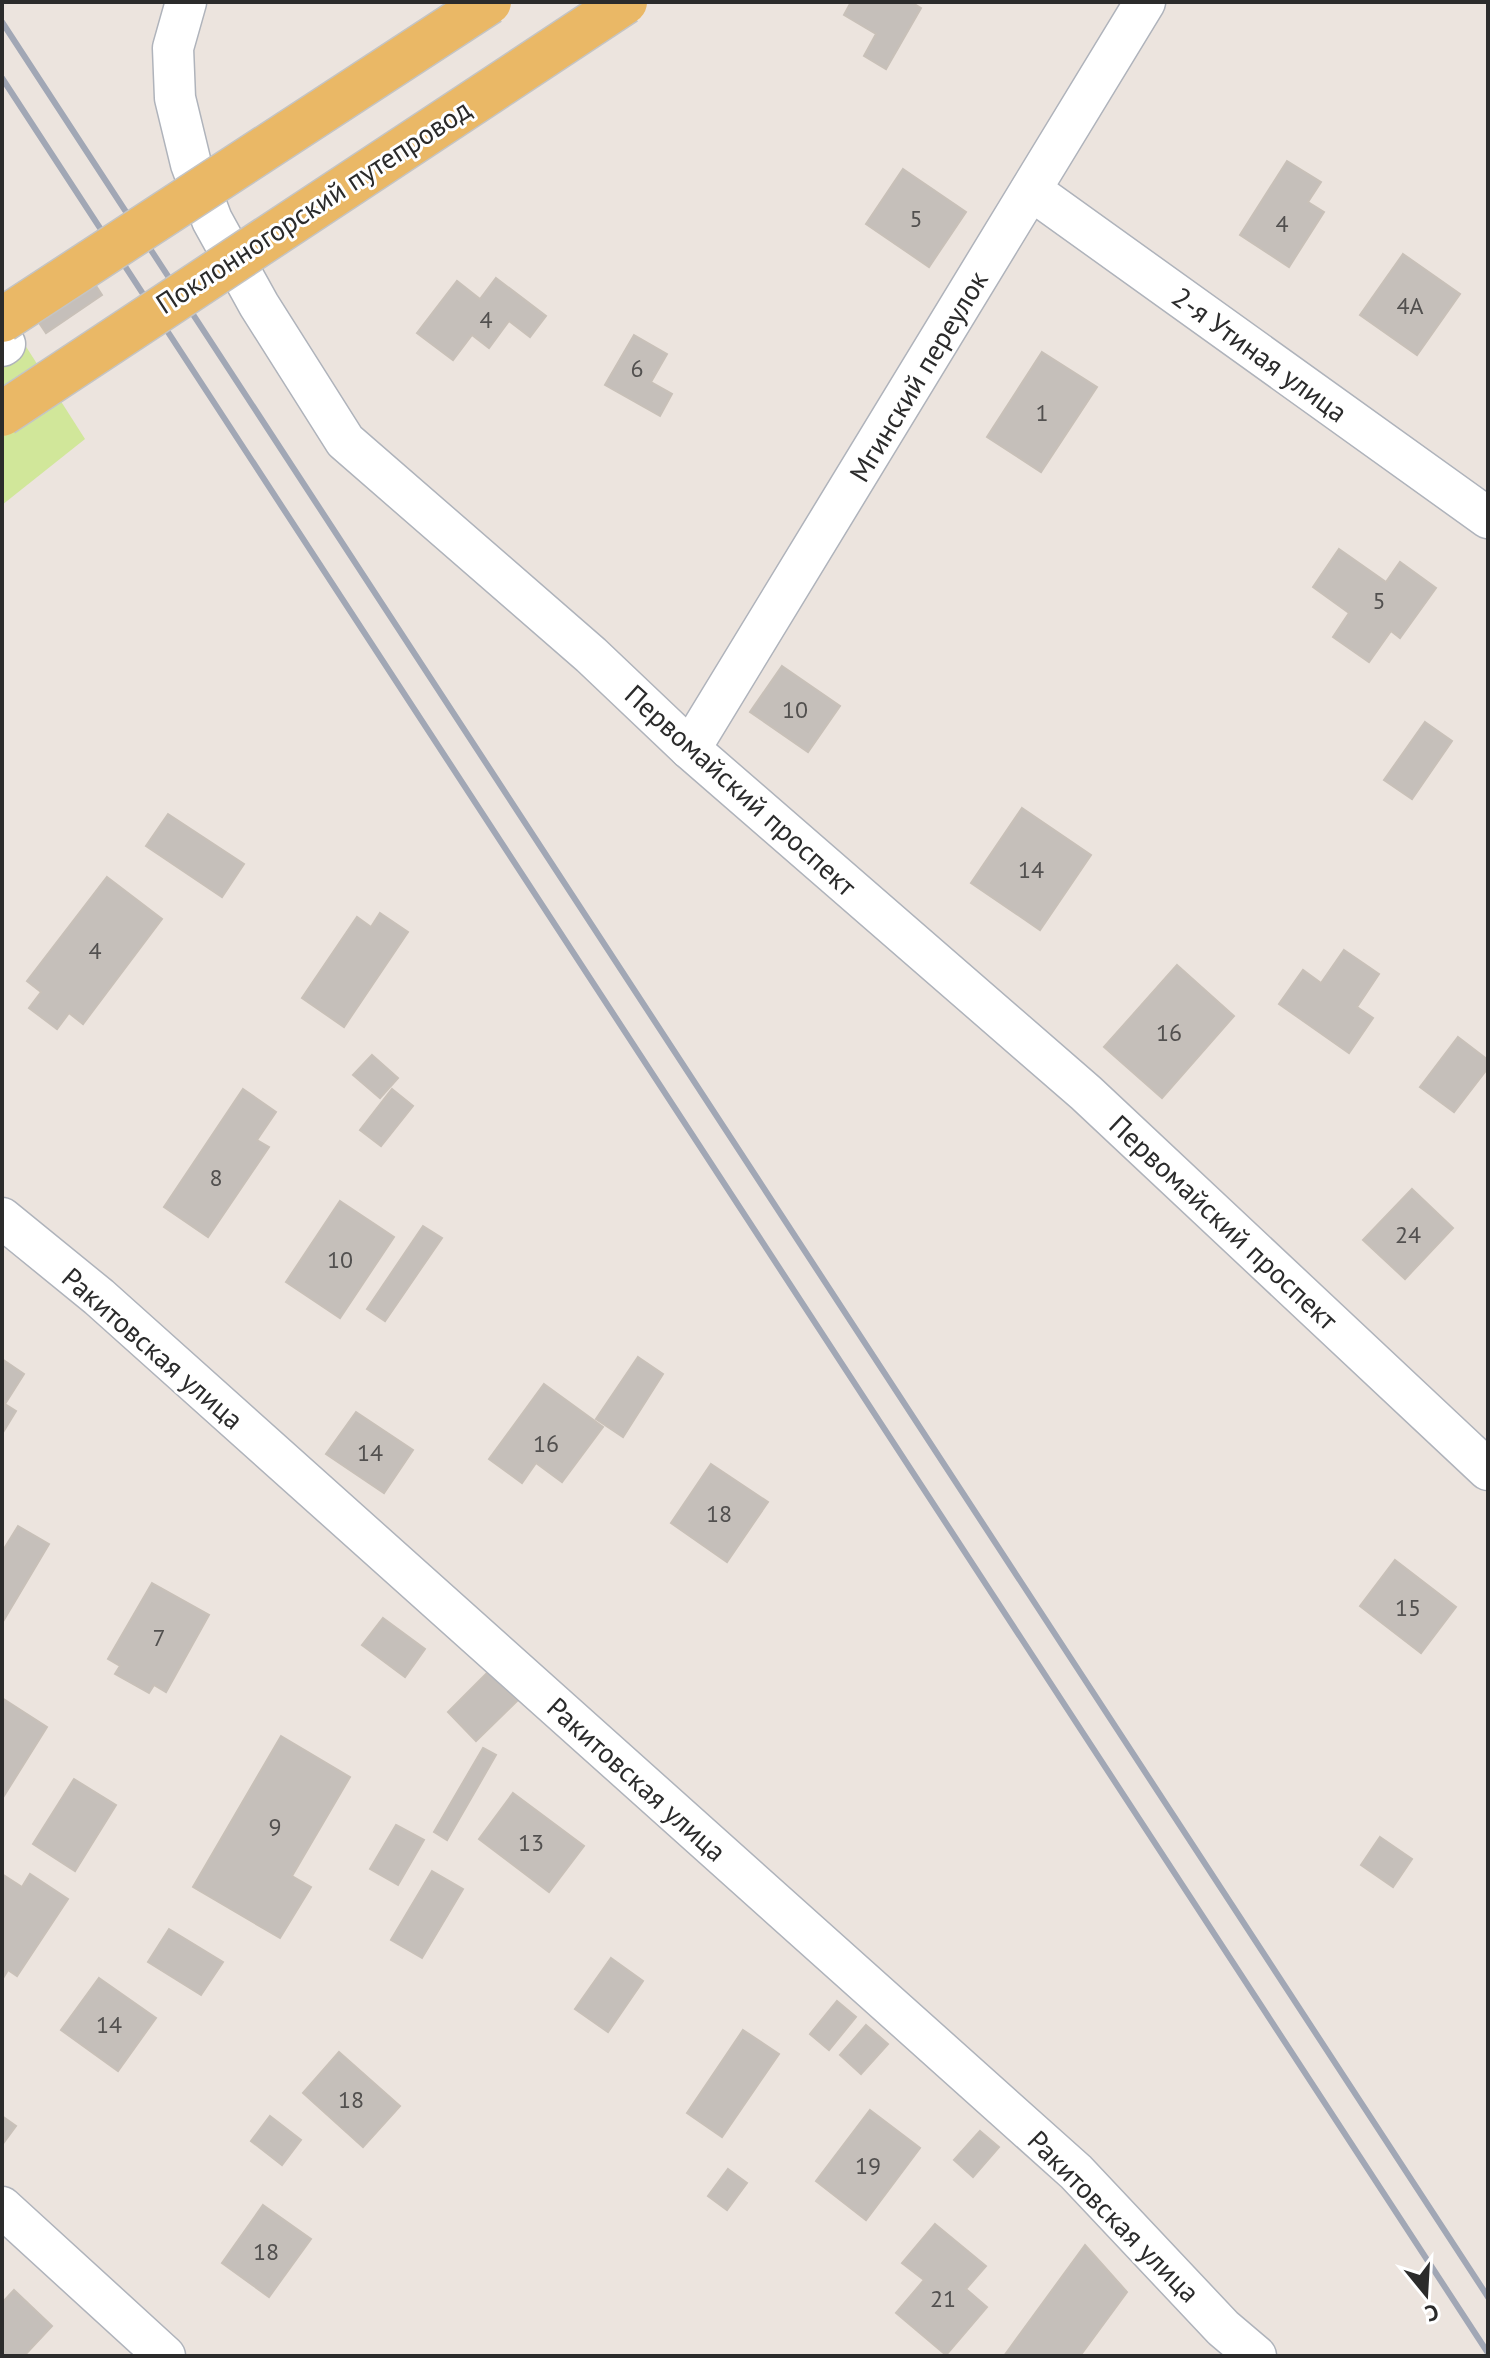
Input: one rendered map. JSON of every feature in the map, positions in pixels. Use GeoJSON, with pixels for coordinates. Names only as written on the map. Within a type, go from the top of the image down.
{"type":"FeatureCollection","features":[{"type":"Feature","properties":{"kind":"main road"},"geometry":{"type":"LineString","coordinates":[[3,337],[489,2]]}},
{"type":"Feature","properties":{"kind":"main road","name":"Поклонногорский путепровод"},"geometry":{"type":"LineString","coordinates":[[2,414],[625,2]]}},
{"type":"Feature","properties":{"kind":"street","name":"Первомайский проспект"},"geometry":{"type":"LineString","coordinates":[[186,2],[173,48],[175,98],[191,164],[212,220],[239,269],[345,441],[591,655],[690,749],[1086,1093],[1488,1470]]}},
{"type":"Feature","properties":{"kind":"street","name":"Мгинский переулок"},"geometry":{"type":"LineString","coordinates":[[690,749],[1145,2]]}},
{"type":"Feature","properties":{"kind":"street","name":"2-я Утиная улица"},"geometry":{"type":"LineString","coordinates":[[1031,190],[1488,518]]}},
{"type":"Feature","properties":{"kind":"street","name":"Ракитовская улица"},"geometry":{"type":"LineString","coordinates":[[2,1218],[111,1308],[1064,2161],[1223,2328],[1256,2356]]}},
{"type":"Feature","properties":{"kind":"street"},"geometry":{"type":"LineString","coordinates":[[2,2207],[165,2356]]}},
{"type":"Feature","properties":{"kind":"green space"},"geometry":{"type":"Polygon","coordinates":[[[2,309],[85,439],[2,505],[2,309]]]}},
{"type":"Feature","properties":{"kind":"building"},"geometry":{"type":"Polygon","coordinates":[[[851,2],[911,2],[921,8],[886,69],[864,56],[876,34],[844,15],[851,2]]]}},
{"type":"Feature","properties":{"kind":"building"},"geometry":{"type":"Polygon","coordinates":[[[1287,161],[1321,182],[1308,202],[1324,212],[1289,267],[1240,235],[1287,161]]]}},
{"type":"Feature","properties":{"kind":"building"},"geometry":{"type":"Polygon","coordinates":[[[903,169],[966,212],[929,267],[866,224],[903,169]]]}},
{"type":"Feature","properties":{"kind":"building"},"geometry":{"type":"Polygon","coordinates":[[[72,249],[102,295],[46,333],[15,287],[72,249]]]}},
{"type":"Feature","properties":{"kind":"building"},"geometry":{"type":"Polygon","coordinates":[[[1403,254],[1460,294],[1417,355],[1360,315],[1403,254]]]}},
{"type":"Feature","properties":{"kind":"building"},"geometry":{"type":"Polygon","coordinates":[[[496,278],[546,316],[530,337],[509,321],[489,348],[472,335],[453,360],[417,333],[457,281],[480,299],[496,278]]]}},
{"type":"Feature","properties":{"kind":"building"},"geometry":{"type":"Polygon","coordinates":[[[634,335],[667,354],[651,382],[672,394],[660,416],[605,385],[634,335]]]}},
{"type":"Feature","properties":{"kind":"building"},"geometry":{"type":"Polygon","coordinates":[[[1042,352],[1097,387],[1041,472],[987,437],[1042,352]]]}},
{"type":"Feature","properties":{"kind":"building"},"geometry":{"type":"Polygon","coordinates":[[[1339,549],[1386,582],[1400,562],[1436,588],[1400,638],[1391,631],[1369,662],[1333,637],[1349,613],[1313,587],[1339,549]]]}},
{"type":"Feature","properties":{"kind":"building"},"geometry":{"type":"Polygon","coordinates":[[[782,666],[840,706],[808,752],[750,712],[782,666]]]}},
{"type":"Feature","properties":{"kind":"building"},"geometry":{"type":"Polygon","coordinates":[[[1425,722],[1452,741],[1412,799],[1384,780],[1425,722]]]}},
{"type":"Feature","properties":{"kind":"building"},"geometry":{"type":"Polygon","coordinates":[[[1022,808],[1091,855],[1040,930],[971,883],[1022,808]]]}},
{"type":"Feature","properties":{"kind":"building"},"geometry":{"type":"Polygon","coordinates":[[[168,814],[244,864],[222,897],[146,846],[168,814]]]}},
{"type":"Feature","properties":{"kind":"building"},"geometry":{"type":"Polygon","coordinates":[[[107,877],[162,919],[83,1024],[69,1013],[57,1029],[29,1008],[41,992],[27,981],[107,877]]]}},
{"type":"Feature","properties":{"kind":"building"},"geometry":{"type":"Polygon","coordinates":[[[380,913],[408,932],[344,1027],[302,998],[357,917],[371,927],[380,913]]]}},
{"type":"Feature","properties":{"kind":"building"},"geometry":{"type":"Polygon","coordinates":[[[1344,950],[1379,974],[1357,1007],[1373,1018],[1349,1053],[1279,1004],[1303,970],[1321,983],[1344,950]]]}},
{"type":"Feature","properties":{"kind":"building"},"geometry":{"type":"Polygon","coordinates":[[[1177,965],[1234,1016],[1162,1098],[1104,1047],[1177,965]]]}},
{"type":"Feature","properties":{"kind":"building"},"geometry":{"type":"Polygon","coordinates":[[[1458,1037],[1488,1060],[1488,1068],[1454,1112],[1420,1087],[1458,1037]]]}},
{"type":"Feature","properties":{"kind":"building"},"geometry":{"type":"Polygon","coordinates":[[[372,1055],[398,1078],[380,1098],[353,1075],[372,1055]]]}},
{"type":"Feature","properties":{"kind":"building"},"geometry":{"type":"Polygon","coordinates":[[[243,1089],[276,1112],[257,1140],[269,1147],[208,1237],[164,1207],[243,1089]]]}},
{"type":"Feature","properties":{"kind":"building"},"geometry":{"type":"Polygon","coordinates":[[[392,1089],[413,1106],[381,1146],[360,1130],[392,1089]]]}},
{"type":"Feature","properties":{"kind":"building"},"geometry":{"type":"Polygon","coordinates":[[[1412,1189],[1453,1228],[1405,1279],[1363,1240],[1412,1189]]]}},
{"type":"Feature","properties":{"kind":"building"},"geometry":{"type":"Polygon","coordinates":[[[340,1201],[394,1237],[340,1318],[286,1282],[340,1201]]]}},
{"type":"Feature","properties":{"kind":"building"},"geometry":{"type":"Polygon","coordinates":[[[423,1226],[442,1238],[385,1321],[367,1309],[423,1226]]]}},
{"type":"Feature","properties":{"kind":"building"},"geometry":{"type":"Polygon","coordinates":[[[638,1357],[663,1374],[623,1437],[596,1419],[638,1357]]]}},
{"type":"Feature","properties":{"kind":"building"},"geometry":{"type":"Polygon","coordinates":[[[2,1359],[24,1374],[5,1404],[16,1411],[2,1434],[2,1359]]]}},
{"type":"Feature","properties":{"kind":"building"},"geometry":{"type":"Polygon","coordinates":[[[544,1384],[603,1427],[562,1482],[536,1463],[522,1483],[489,1459],[544,1384]]]}},
{"type":"Feature","properties":{"kind":"building"},"geometry":{"type":"Polygon","coordinates":[[[356,1412],[413,1450],[384,1493],[326,1454],[356,1412]]]}},
{"type":"Feature","properties":{"kind":"building"},"geometry":{"type":"Polygon","coordinates":[[[711,1464],[768,1502],[727,1562],[671,1523],[711,1464]]]}},
{"type":"Feature","properties":{"kind":"building"},"geometry":{"type":"Polygon","coordinates":[[[18,1526],[49,1544],[2,1623],[2,1552],[18,1526]]]}},
{"type":"Feature","properties":{"kind":"building"},"geometry":{"type":"Polygon","coordinates":[[[1395,1560],[1456,1607],[1421,1653],[1360,1606],[1395,1560]]]}},
{"type":"Feature","properties":{"kind":"building"},"geometry":{"type":"Polygon","coordinates":[[[152,1583],[209,1615],[166,1692],[154,1685],[149,1693],[115,1674],[120,1666],[108,1659],[152,1583]]]}},
{"type":"Feature","properties":{"kind":"building"},"geometry":{"type":"Polygon","coordinates":[[[383,1618],[425,1649],[405,1677],[362,1645],[383,1618]]]}},
{"type":"Feature","properties":{"kind":"building"},"geometry":{"type":"Polygon","coordinates":[[[488,1672],[517,1701],[476,1741],[448,1712],[488,1672]]]}},
{"type":"Feature","properties":{"kind":"building"},"geometry":{"type":"Polygon","coordinates":[[[2,1698],[47,1727],[2,1799],[2,1698]]]}},
{"type":"Feature","properties":{"kind":"building"},"geometry":{"type":"Polygon","coordinates":[[[281,1736],[350,1777],[292,1876],[311,1887],[280,1938],[193,1887],[281,1736]]]}},
{"type":"Feature","properties":{"kind":"building"},"geometry":{"type":"Polygon","coordinates":[[[483,1748],[496,1755],[447,1840],[434,1832],[483,1748]]]}},
{"type":"Feature","properties":{"kind":"building"},"geometry":{"type":"Polygon","coordinates":[[[74,1779],[116,1805],[75,1871],[33,1844],[74,1779]]]}},
{"type":"Feature","properties":{"kind":"building"},"geometry":{"type":"Polygon","coordinates":[[[513,1793],[584,1846],[549,1892],[479,1839],[513,1793]]]}},
{"type":"Feature","properties":{"kind":"building"},"geometry":{"type":"Polygon","coordinates":[[[396,1825],[424,1840],[398,1885],[370,1869],[396,1825]]]}},
{"type":"Feature","properties":{"kind":"building"},"geometry":{"type":"Polygon","coordinates":[[[1380,1837],[1412,1859],[1393,1887],[1361,1865],[1380,1837]]]}},
{"type":"Feature","properties":{"kind":"building"},"geometry":{"type":"Polygon","coordinates":[[[432,1871],[463,1889],[422,1958],[391,1940],[432,1871]]]}},
{"type":"Feature","properties":{"kind":"building"},"geometry":{"type":"Polygon","coordinates":[[[2,1874],[22,1887],[30,1874],[68,1899],[17,1976],[8,1970],[2,1980],[2,1874]]]}},
{"type":"Feature","properties":{"kind":"building"},"geometry":{"type":"Polygon","coordinates":[[[169,1929],[223,1962],[201,1995],[148,1962],[169,1929]]]}},
{"type":"Feature","properties":{"kind":"building"},"geometry":{"type":"Polygon","coordinates":[[[611,1958],[643,1981],[608,2032],[575,2009],[611,1958]]]}},
{"type":"Feature","properties":{"kind":"building"},"geometry":{"type":"Polygon","coordinates":[[[99,1978],[156,2018],[118,2071],[61,2030],[99,1978]]]}},
{"type":"Feature","properties":{"kind":"building"},"geometry":{"type":"Polygon","coordinates":[[[837,2001],[856,2017],[829,2050],[810,2034],[837,2001]]]}},
{"type":"Feature","properties":{"kind":"building"},"geometry":{"type":"Polygon","coordinates":[[[866,2025],[888,2044],[861,2074],[840,2055],[866,2025]]]}},
{"type":"Feature","properties":{"kind":"building"},"geometry":{"type":"Polygon","coordinates":[[[743,2030],[779,2054],[722,2137],[687,2113],[743,2030]]]}},
{"type":"Feature","properties":{"kind":"building"},"geometry":{"type":"Polygon","coordinates":[[[339,2052],[400,2106],[363,2147],[303,2093],[339,2052]]]}},
{"type":"Feature","properties":{"kind":"building"},"geometry":{"type":"Polygon","coordinates":[[[870,2110],[920,2148],[866,2220],[816,2181],[870,2110]]]}},
{"type":"Feature","properties":{"kind":"building"},"geometry":{"type":"Polygon","coordinates":[[[2,2116],[16,2126],[2,2145],[2,2116]]]}},
{"type":"Feature","properties":{"kind":"building"},"geometry":{"type":"Polygon","coordinates":[[[270,2116],[301,2140],[282,2165],[251,2141],[270,2116]]]}},
{"type":"Feature","properties":{"kind":"building"},"geometry":{"type":"Polygon","coordinates":[[[980,2131],[999,2147],[973,2177],[954,2160],[980,2131]]]}},
{"type":"Feature","properties":{"kind":"building"},"geometry":{"type":"Polygon","coordinates":[[[728,2169],[747,2183],[727,2210],[708,2196],[728,2169]]]}},
{"type":"Feature","properties":{"kind":"building"},"geometry":{"type":"Polygon","coordinates":[[[263,2205],[311,2239],[269,2297],[222,2263],[263,2205]]]}},
{"type":"Feature","properties":{"kind":"building"},"geometry":{"type":"Polygon","coordinates":[[[935,2224],[986,2266],[966,2289],[987,2307],[946,2355],[896,2313],[924,2280],[902,2263],[935,2224]]]}},
{"type":"Feature","properties":{"kind":"building"},"geometry":{"type":"Polygon","coordinates":[[[1085,2245],[1127,2292],[1080,2356],[1004,2356],[1085,2245]]]}},
{"type":"Feature","properties":{"kind":"building"},"geometry":{"type":"Polygon","coordinates":[[[14,2290],[52,2326],[24,2356],[2,2356],[2,2303],[14,2290]]]}},
{"type":"Feature","properties":{"kind":"railway"},"geometry":{"type":"LineString","coordinates":[[2,22],[1488,2297]]}},
{"type":"Feature","properties":{"kind":"railway"},"geometry":{"type":"LineString","coordinates":[[2,78],[1488,2353]]}}]}
